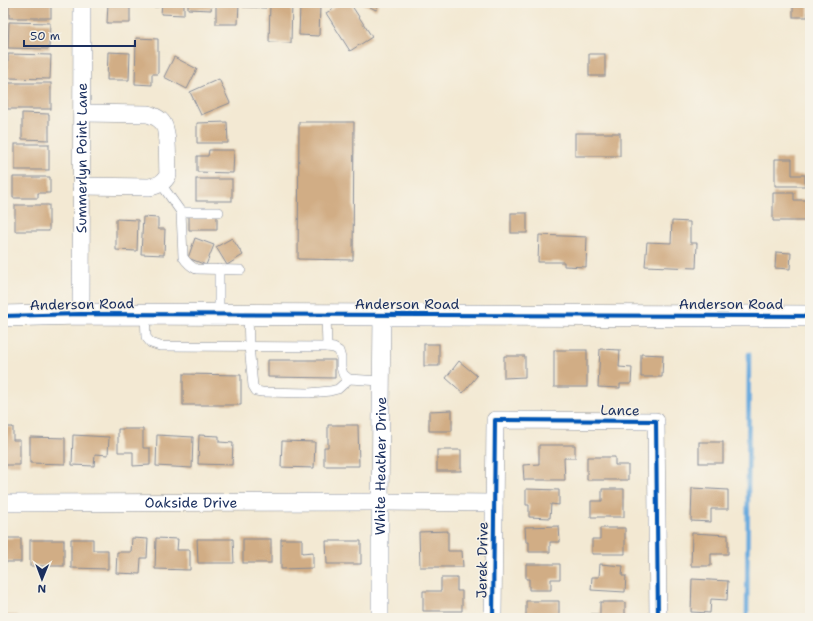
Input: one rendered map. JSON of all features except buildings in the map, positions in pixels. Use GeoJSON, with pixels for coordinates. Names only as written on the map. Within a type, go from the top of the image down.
{"type":"FeatureCollection","features":[{"type":"Feature","properties":{"kind":"street","name":"Summerlyn Point Lane"},"geometry":{"type":"LineString","coordinates":[[81,314],[82,3]]}},
{"type":"Feature","properties":{"kind":"street"},"geometry":{"type":"LineString","coordinates":[[81,186],[149,187],[161,184],[166,180],[168,175],[166,131],[163,123],[158,118],[148,114],[82,113]]}},
{"type":"Feature","properties":{"kind":"street","name":"Anderson Road"},"geometry":{"type":"LineString","coordinates":[[3,316],[81,314],[810,316]]}},
{"type":"Feature","properties":{"kind":"street","name":"White Heather Drive"},"geometry":{"type":"LineString","coordinates":[[380,618],[382,315]]}},
{"type":"Feature","properties":{"kind":"street","name":"Lance"},"geometry":{"type":"LineString","coordinates":[[494,503],[495,420],[656,421],[658,618]]}},
{"type":"Feature","properties":{"kind":"street","name":"Oakside Drive"},"geometry":{"type":"LineString","coordinates":[[3,503],[494,503]]}},
{"type":"Feature","properties":{"kind":"street","name":"Jerek Drive"},"geometry":{"type":"LineString","coordinates":[[493,618],[494,503]]}},
{"type":"Feature","properties":{"kind":"lane"},"geometry":{"type":"LineString","coordinates":[[161,184],[181,212],[183,257],[186,262],[196,269],[241,270]]}},
{"type":"Feature","properties":{"kind":"lane"},"geometry":{"type":"LineString","coordinates":[[181,212],[219,212]]}},
{"type":"Feature","properties":{"kind":"lane"},"geometry":{"type":"LineString","coordinates":[[219,269],[219,314]]}},
{"type":"Feature","properties":{"kind":"lane"},"geometry":{"type":"LineString","coordinates":[[145,314],[146,337],[151,343],[160,346],[334,348],[339,351],[343,374],[349,379],[381,381]]}},
{"type":"Feature","properties":{"kind":"lane"},"geometry":{"type":"LineString","coordinates":[[248,314],[249,346],[253,386],[256,390],[262,392],[310,393],[330,391],[338,389],[349,379]]}},
{"type":"Feature","properties":{"kind":"lane"},"geometry":{"type":"LineString","coordinates":[[326,314],[327,347]]}},
{"type":"Feature","properties":{"kind":"waterway"},"geometry":{"type":"LineString","coordinates":[[747,618],[749,354]]}},
{"type":"Feature","properties":{"kind":"cycle path"},"geometry":{"type":"LineString","coordinates":[[3,316],[81,314],[810,316]]}},
{"type":"Feature","properties":{"kind":"cycle path"},"geometry":{"type":"LineString","coordinates":[[493,618],[495,420],[656,421],[658,618]]}}]}
